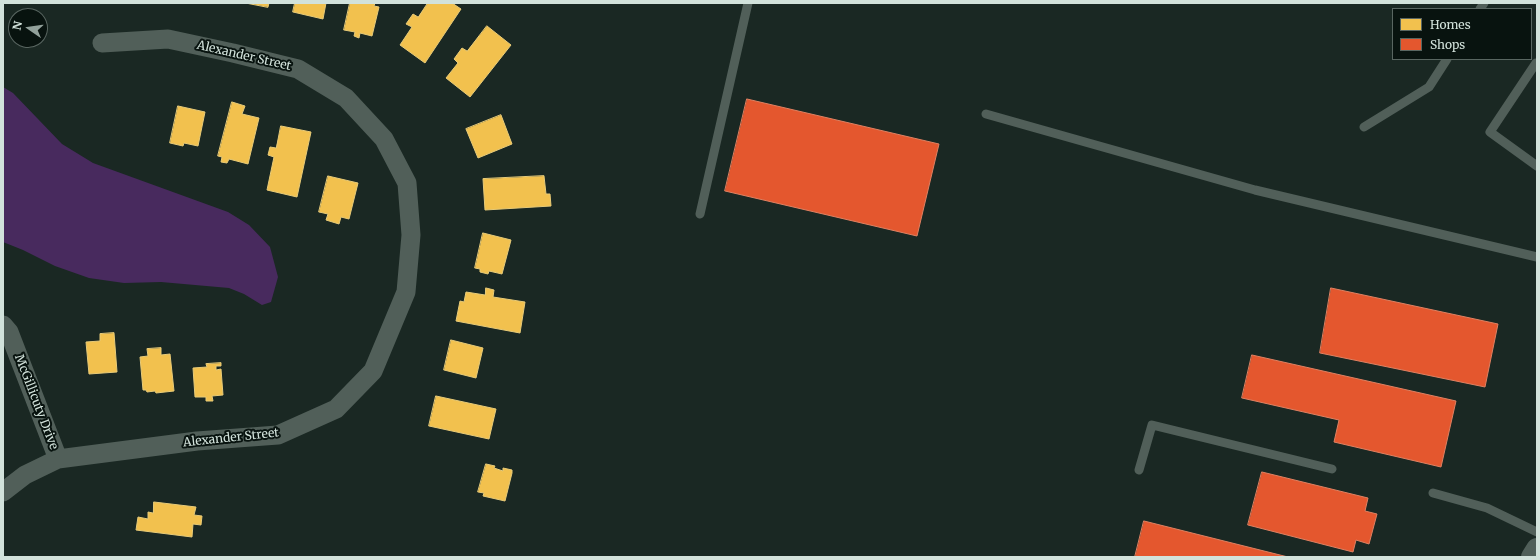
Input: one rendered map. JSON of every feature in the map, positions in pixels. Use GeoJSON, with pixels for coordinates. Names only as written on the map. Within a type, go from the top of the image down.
{"type":"FeatureCollection","features":[{"type":"Feature","properties":{"kind":"main road"},"geometry":{"type":"LineString","coordinates":[[1532,557],[1537,549]]}},
{"type":"Feature","properties":{"kind":"street","name":"Alexander Street"},"geometry":{"type":"LineString","coordinates":[[3,492],[25,476],[58,459],[197,441],[278,435],[336,409],[373,371],[406,292],[411,236],[407,183],[384,139],[346,98],[298,69],[233,53],[168,39],[102,43]]}},
{"type":"Feature","properties":{"kind":"street","name":"McGillicuty Drive"},"geometry":{"type":"LineString","coordinates":[[3,325],[9,332],[58,459]]}},
{"type":"Feature","properties":{"kind":"lane"},"geometry":{"type":"LineString","coordinates":[[700,214],[748,3]]}},
{"type":"Feature","properties":{"kind":"lane"},"geometry":{"type":"LineString","coordinates":[[1364,127],[1429,87],[1446,60]]}},
{"type":"Feature","properties":{"kind":"lane"},"geometry":{"type":"LineString","coordinates":[[1537,64],[1536,63],[1490,132],[1537,166]]}},
{"type":"Feature","properties":{"kind":"lane"},"geometry":{"type":"LineString","coordinates":[[986,114],[1255,190],[1537,257]]}},
{"type":"Feature","properties":{"kind":"lane"},"geometry":{"type":"LineString","coordinates":[[1139,470],[1152,425],[1332,468]]}},
{"type":"Feature","properties":{"kind":"lane"},"geometry":{"type":"LineString","coordinates":[[1434,493],[1488,508],[1537,532]]}},
{"type":"Feature","properties":{"kind":"shaded area"},"geometry":{"type":"Polygon","coordinates":[[[3,87],[13,93],[62,144],[93,163],[228,212],[249,225],[270,247],[278,277],[271,302],[262,305],[244,294],[229,288],[161,282],[124,283],[89,278],[55,266],[3,242],[3,87]]]}},
{"type":"Feature","properties":{"kind":"building: Homes"},"geometry":{"type":"Polygon","coordinates":[[[246,3],[269,3],[268,7],[246,3]]]}},
{"type":"Feature","properties":{"kind":"building: Homes"},"geometry":{"type":"Polygon","coordinates":[[[295,3],[326,3],[323,19],[293,12],[295,3]]]}},
{"type":"Feature","properties":{"kind":"building: Homes"},"geometry":{"type":"Polygon","coordinates":[[[350,3],[375,3],[374,6],[379,7],[372,36],[360,33],[359,38],[354,36],[355,32],[344,30],[350,3]]]}},
{"type":"Feature","properties":{"kind":"building: Homes"},"geometry":{"type":"Polygon","coordinates":[[[428,3],[452,3],[461,9],[425,63],[400,45],[412,27],[406,24],[413,14],[418,17],[428,3]]]}},
{"type":"Feature","properties":{"kind":"building: Homes"},"geometry":{"type":"Polygon","coordinates":[[[487,26],[511,45],[470,97],[446,78],[458,63],[454,59],[462,48],[467,51],[487,26]]]}},
{"type":"Feature","properties":{"kind":"building: Homes"},"geometry":{"type":"Polygon","coordinates":[[[232,102],[245,106],[242,114],[259,118],[248,164],[229,159],[227,163],[221,162],[222,157],[218,156],[232,102]]]}},
{"type":"Feature","properties":{"kind":"building: Homes"},"geometry":{"type":"Polygon","coordinates":[[[178,106],[205,112],[198,146],[184,143],[183,146],[170,143],[178,106]]]}},
{"type":"Feature","properties":{"kind":"building: Homes"},"geometry":{"type":"Polygon","coordinates":[[[501,115],[512,144],[478,158],[466,129],[501,115]]]}},
{"type":"Feature","properties":{"kind":"building: Homes"},"geometry":{"type":"Polygon","coordinates":[[[281,126],[311,132],[297,197],[267,190],[274,157],[268,155],[270,147],[276,148],[281,126]]]}},
{"type":"Feature","properties":{"kind":"building: Homes"},"geometry":{"type":"Polygon","coordinates":[[[328,176],[358,183],[349,219],[341,217],[339,224],[326,220],[328,214],[319,212],[328,176]]]}},
{"type":"Feature","properties":{"kind":"building: Homes"},"geometry":{"type":"Polygon","coordinates":[[[544,176],[546,194],[550,194],[551,206],[485,210],[483,179],[544,176]]]}},
{"type":"Feature","properties":{"kind":"building: Homes"},"geometry":{"type":"Polygon","coordinates":[[[483,233],[511,240],[502,274],[489,271],[488,274],[480,272],[480,269],[475,268],[483,233]]]}},
{"type":"Feature","properties":{"kind":"building: Homes"},"geometry":{"type":"Polygon","coordinates":[[[486,288],[494,290],[493,297],[525,302],[520,333],[456,321],[460,301],[464,302],[466,292],[485,295],[486,288]]]}},
{"type":"Feature","properties":{"kind":"building: Homes"},"geometry":{"type":"Polygon","coordinates":[[[114,333],[117,372],[89,374],[86,342],[100,341],[100,334],[114,333]]]}},
{"type":"Feature","properties":{"kind":"building: Homes"},"geometry":{"type":"Polygon","coordinates":[[[451,340],[483,348],[476,378],[444,370],[451,340]]]}},
{"type":"Feature","properties":{"kind":"building: Homes"},"geometry":{"type":"Polygon","coordinates":[[[161,348],[161,355],[170,354],[174,391],[156,393],[155,391],[147,392],[146,390],[143,390],[140,357],[148,356],[147,349],[161,348]]]}},
{"type":"Feature","properties":{"kind":"building: Homes"},"geometry":{"type":"Polygon","coordinates":[[[221,363],[221,366],[216,366],[216,370],[221,369],[223,395],[212,396],[213,401],[206,401],[206,397],[195,397],[193,368],[207,367],[206,364],[221,363]]]}},
{"type":"Feature","properties":{"kind":"building: Homes"},"geometry":{"type":"Polygon","coordinates":[[[436,396],[496,409],[489,439],[429,426],[436,396]]]}},
{"type":"Feature","properties":{"kind":"building: Homes"},"geometry":{"type":"Polygon","coordinates":[[[486,464],[495,466],[494,468],[503,471],[503,468],[512,470],[505,501],[483,496],[484,493],[478,492],[486,464]]]}},
{"type":"Feature","properties":{"kind":"building: Homes"},"geometry":{"type":"Polygon","coordinates":[[[154,502],[196,507],[194,515],[202,516],[201,525],[193,524],[192,537],[136,530],[138,517],[148,519],[148,512],[153,513],[154,502]]]}},
{"type":"Feature","properties":{"kind":"building: Shops"},"geometry":{"type":"Polygon","coordinates":[[[747,99],[939,144],[917,236],[725,191],[747,99]]]}},
{"type":"Feature","properties":{"kind":"building: Shops"},"geometry":{"type":"Polygon","coordinates":[[[1331,288],[1498,324],[1485,387],[1320,353],[1331,288]]]}},
{"type":"Feature","properties":{"kind":"building: Shops"},"geometry":{"type":"Polygon","coordinates":[[[1252,355],[1456,401],[1441,467],[1334,442],[1339,420],[1242,398],[1252,355]]]}},
{"type":"Feature","properties":{"kind":"building: Shops"},"geometry":{"type":"Polygon","coordinates":[[[1262,472],[1368,498],[1365,511],[1377,514],[1369,544],[1356,540],[1353,552],[1248,525],[1262,472]]]}},
{"type":"Feature","properties":{"kind":"building: Shops"},"geometry":{"type":"Polygon","coordinates":[[[1144,521],[1288,557],[1135,557],[1144,521]]]}}]}
